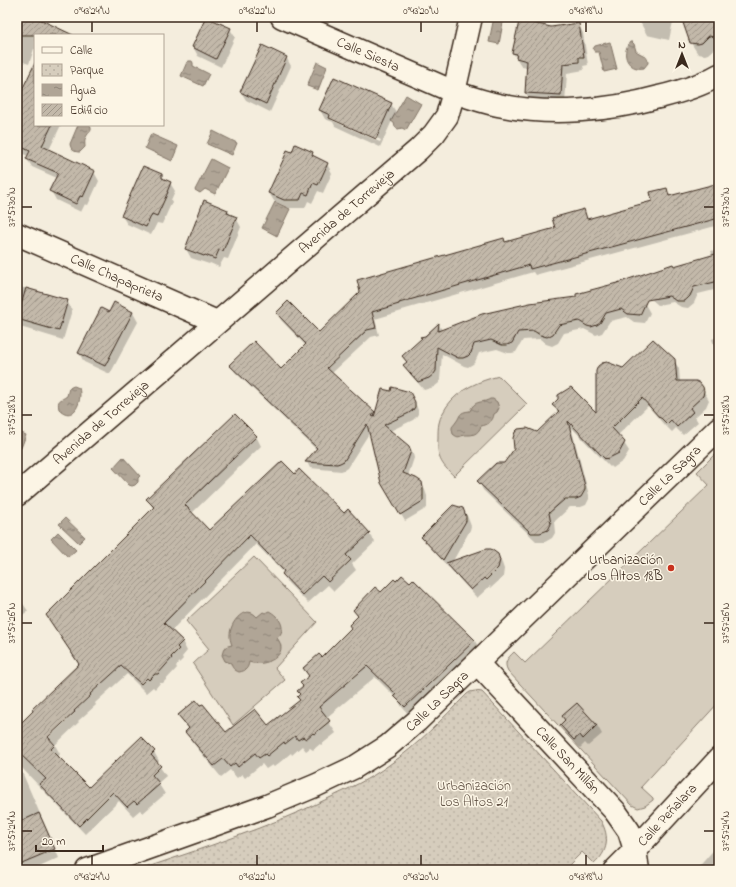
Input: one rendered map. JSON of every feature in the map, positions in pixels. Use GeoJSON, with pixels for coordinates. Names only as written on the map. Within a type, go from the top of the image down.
{"type":"FeatureCollection","features":[{"type":"Feature","properties":{"kind":"street","name":"Calle Siesta"},"geometry":{"type":"LineString","coordinates":[[282,17],[454,92]]}},
{"type":"Feature","properties":{"kind":"street","name":"Avenida de Torrevieja"},"geometry":{"type":"LineString","coordinates":[[17,495],[434,134],[447,116],[471,17]]}},
{"type":"Feature","properties":{"kind":"street"},"geometry":{"type":"LineString","coordinates":[[454,92],[474,99],[500,105],[529,109],[568,111],[602,108],[645,101],[689,89],[719,75]]}},
{"type":"Feature","properties":{"kind":"street","name":"Calle Chapaprieta"},"geometry":{"type":"LineString","coordinates":[[17,234],[217,322]]}},
{"type":"Feature","properties":{"kind":"street","name":"Calle La Sagra"},"geometry":{"type":"LineString","coordinates":[[87,870],[267,806],[355,767],[388,746],[417,721],[719,428]]}},
{"type":"Feature","properties":{"kind":"street","name":"Calle San Millán"},"geometry":{"type":"LineString","coordinates":[[477,662],[615,811],[629,831],[637,860]]}},
{"type":"Feature","properties":{"kind":"street","name":"Calle Peñalara"},"geometry":{"type":"LineString","coordinates":[[615,870],[637,860],[719,759]]}},
{"type":"Feature","properties":{"kind":"green space"},"geometry":{"type":"Polygon","coordinates":[[[499,376],[527,404],[454,476],[445,467],[439,455],[438,430],[441,416],[452,400],[463,390],[484,380],[499,376]]]}},
{"type":"Feature","properties":{"kind":"green space","name":"Urbanización Los Altos 18B"},"geometry":{"type":"Polygon","coordinates":[[[719,450],[719,702],[641,787],[653,798],[653,800],[645,806],[638,808],[632,805],[508,671],[506,663],[508,658],[514,652],[525,663],[709,485],[697,472],[719,450]]]}},
{"type":"Feature","properties":{"kind":"green space"},"geometry":{"type":"Polygon","coordinates":[[[254,557],[317,622],[275,668],[285,680],[233,725],[193,664],[209,649],[186,621],[254,557]]]}},
{"type":"Feature","properties":{"kind":"green space","name":"Urbanización Los Altos 21"},"geometry":{"type":"Polygon","coordinates":[[[475,691],[482,692],[601,821],[606,833],[606,844],[605,849],[599,859],[594,864],[582,852],[564,870],[139,870],[211,846],[258,828],[359,784],[382,770],[410,749],[467,694],[475,691]]]}},
{"type":"Feature","properties":{"kind":"water"},"geometry":{"type":"Polygon","coordinates":[[[494,17],[504,17],[499,44],[489,42],[494,17]]]}},
{"type":"Feature","properties":{"kind":"water"},"geometry":{"type":"Polygon","coordinates":[[[610,42],[617,69],[604,72],[599,52],[595,52],[593,49],[595,46],[610,42]]]}},
{"type":"Feature","properties":{"kind":"water"},"geometry":{"type":"Polygon","coordinates":[[[630,42],[634,44],[636,51],[647,58],[648,63],[644,68],[634,67],[627,61],[626,52],[630,42]]]}},
{"type":"Feature","properties":{"kind":"water"},"geometry":{"type":"Polygon","coordinates":[[[192,61],[193,66],[209,74],[203,86],[181,76],[187,62],[192,61]]]}},
{"type":"Feature","properties":{"kind":"water"},"geometry":{"type":"Polygon","coordinates":[[[317,62],[327,67],[318,90],[307,86],[317,62]]]}},
{"type":"Feature","properties":{"kind":"water"},"geometry":{"type":"Polygon","coordinates":[[[406,95],[421,104],[406,130],[402,128],[398,129],[391,121],[406,95]]]}},
{"type":"Feature","properties":{"kind":"water"},"geometry":{"type":"Polygon","coordinates":[[[78,126],[90,126],[91,129],[85,138],[85,147],[80,152],[73,150],[70,144],[78,126]]]}},
{"type":"Feature","properties":{"kind":"water"},"geometry":{"type":"Polygon","coordinates":[[[213,131],[237,143],[232,155],[207,144],[213,131]]]}},
{"type":"Feature","properties":{"kind":"water"},"geometry":{"type":"Polygon","coordinates":[[[151,134],[178,146],[172,161],[145,148],[151,134]]]}},
{"type":"Feature","properties":{"kind":"water"},"geometry":{"type":"Polygon","coordinates":[[[211,159],[228,168],[215,194],[205,189],[200,193],[195,190],[211,159]]]}},
{"type":"Feature","properties":{"kind":"water"},"geometry":{"type":"Polygon","coordinates":[[[275,202],[290,209],[277,236],[262,228],[275,202]]]}},
{"type":"Feature","properties":{"kind":"water"},"geometry":{"type":"Polygon","coordinates":[[[74,386],[79,388],[80,398],[78,404],[73,412],[69,414],[64,413],[59,409],[59,402],[67,396],[69,388],[74,386]]]}},
{"type":"Feature","properties":{"kind":"water"},"geometry":{"type":"Polygon","coordinates":[[[490,399],[497,402],[499,408],[490,422],[481,426],[475,434],[458,437],[453,434],[452,427],[462,413],[470,411],[476,403],[490,399]]]}},
{"type":"Feature","properties":{"kind":"water"},"geometry":{"type":"Polygon","coordinates":[[[17,431],[26,435],[21,448],[17,446],[17,431]]]}},
{"type":"Feature","properties":{"kind":"water"},"geometry":{"type":"Polygon","coordinates":[[[123,457],[140,476],[135,485],[129,485],[113,468],[123,457]]]}},
{"type":"Feature","properties":{"kind":"water"},"geometry":{"type":"Polygon","coordinates":[[[65,518],[85,537],[79,543],[59,524],[65,518]]]}},
{"type":"Feature","properties":{"kind":"water"},"geometry":{"type":"Polygon","coordinates":[[[58,532],[76,550],[68,557],[51,539],[58,532]]]}},
{"type":"Feature","properties":{"kind":"water"},"geometry":{"type":"Polygon","coordinates":[[[269,611],[279,619],[282,627],[282,631],[277,638],[281,650],[279,655],[269,662],[249,662],[245,670],[239,672],[233,668],[231,663],[225,661],[222,655],[224,648],[232,645],[230,631],[235,621],[241,614],[249,612],[257,617],[263,612],[265,613],[269,611]]]}},
{"type":"Feature","properties":{"kind":"building"},"geometry":{"type":"Polygon","coordinates":[[[17,17],[35,17],[71,34],[34,34],[17,35],[17,17]]]}},
{"type":"Feature","properties":{"kind":"building"},"geometry":{"type":"Polygon","coordinates":[[[206,17],[231,28],[216,59],[192,47],[206,17]]]}},
{"type":"Feature","properties":{"kind":"building"},"geometry":{"type":"Polygon","coordinates":[[[520,17],[530,17],[533,23],[551,27],[579,23],[584,57],[579,57],[579,62],[563,64],[561,95],[525,93],[527,61],[516,58],[517,54],[512,53],[520,17]]]}},
{"type":"Feature","properties":{"kind":"building"},"geometry":{"type":"Polygon","coordinates":[[[681,17],[719,17],[719,38],[709,36],[702,43],[690,43],[681,17]]]}},
{"type":"Feature","properties":{"kind":"building"},"geometry":{"type":"Polygon","coordinates":[[[262,45],[287,57],[266,104],[240,92],[262,45]]]}},
{"type":"Feature","properties":{"kind":"building"},"geometry":{"type":"Polygon","coordinates":[[[34,65],[34,126],[52,126],[42,146],[95,171],[83,197],[80,196],[76,204],[49,191],[58,173],[26,159],[30,151],[17,145],[17,100],[34,65]]]}},
{"type":"Feature","properties":{"kind":"building"},"geometry":{"type":"Polygon","coordinates":[[[334,77],[392,103],[376,139],[329,118],[330,115],[319,110],[334,77]]]}},
{"type":"Feature","properties":{"kind":"building"},"geometry":{"type":"Polygon","coordinates":[[[295,144],[313,152],[312,155],[328,163],[318,185],[313,183],[308,195],[303,193],[300,200],[284,200],[268,193],[287,150],[292,152],[295,144]]]}},
{"type":"Feature","properties":{"kind":"building"},"geometry":{"type":"Polygon","coordinates":[[[143,166],[162,174],[162,178],[171,182],[157,216],[152,214],[146,227],[121,216],[143,166]]]}},
{"type":"Feature","properties":{"kind":"building"},"geometry":{"type":"Polygon","coordinates":[[[719,183],[719,218],[530,269],[529,265],[372,312],[376,328],[367,330],[327,368],[375,412],[372,416],[374,417],[382,389],[391,391],[392,387],[410,392],[415,402],[415,407],[409,413],[384,425],[409,446],[411,451],[403,473],[422,482],[423,501],[400,515],[381,483],[367,424],[344,461],[337,464],[305,462],[317,448],[229,365],[254,341],[281,369],[306,344],[276,313],[288,301],[319,332],[360,292],[357,280],[504,238],[505,242],[555,228],[552,218],[584,209],[587,219],[652,201],[650,192],[667,188],[669,196],[719,183]]]}},
{"type":"Feature","properties":{"kind":"building"},"geometry":{"type":"Polygon","coordinates":[[[204,200],[228,210],[227,213],[237,217],[223,251],[219,250],[215,259],[185,249],[204,200]]]}},
{"type":"Feature","properties":{"kind":"building"},"geometry":{"type":"Polygon","coordinates":[[[719,253],[719,281],[694,287],[690,296],[684,301],[676,301],[669,296],[647,300],[640,315],[628,314],[621,309],[606,313],[600,323],[591,327],[579,321],[559,325],[553,334],[547,337],[534,331],[518,332],[512,343],[507,345],[502,345],[491,340],[474,344],[471,353],[463,358],[458,358],[437,347],[436,371],[429,378],[418,382],[403,365],[407,362],[402,356],[422,338],[420,337],[425,336],[439,323],[438,331],[482,314],[530,303],[576,297],[576,294],[617,283],[673,264],[674,266],[719,253]]]}},
{"type":"Feature","properties":{"kind":"building"},"geometry":{"type":"Polygon","coordinates":[[[26,288],[68,300],[59,331],[17,319],[26,288]]]}},
{"type":"Feature","properties":{"kind":"building"},"geometry":{"type":"Polygon","coordinates":[[[114,302],[133,312],[105,366],[78,353],[101,308],[109,312],[114,302]]]}},
{"type":"Feature","properties":{"kind":"building"},"geometry":{"type":"Polygon","coordinates":[[[653,339],[675,359],[677,381],[696,381],[703,387],[703,396],[690,408],[693,412],[677,427],[671,420],[667,424],[642,398],[612,428],[625,442],[619,453],[607,459],[605,459],[568,421],[585,490],[581,497],[576,499],[565,499],[549,513],[551,524],[548,530],[540,533],[531,533],[477,481],[496,463],[504,463],[514,449],[513,438],[518,429],[527,428],[537,432],[559,411],[552,405],[558,399],[558,395],[571,387],[596,412],[596,371],[598,366],[607,362],[623,368],[653,339]]]}},
{"type":"Feature","properties":{"kind":"building"},"geometry":{"type":"Polygon","coordinates":[[[235,414],[257,436],[185,505],[209,530],[282,461],[295,474],[299,469],[344,513],[348,509],[370,533],[346,555],[351,560],[328,582],[322,576],[302,595],[282,574],[284,571],[250,535],[164,623],[183,641],[177,647],[179,649],[158,674],[155,674],[149,680],[147,678],[141,684],[121,666],[90,694],[91,695],[74,711],[75,712],[48,737],[55,745],[51,749],[89,787],[141,737],[155,751],[151,755],[161,766],[152,775],[160,784],[137,804],[134,801],[127,807],[113,792],[79,826],[39,784],[46,779],[17,751],[17,727],[33,711],[32,709],[79,664],[46,615],[154,507],[146,499],[235,414]]]}},
{"type":"Feature","properties":{"kind":"building"},"geometry":{"type":"Polygon","coordinates":[[[453,505],[463,508],[466,521],[443,560],[421,537],[453,505]]]}},
{"type":"Feature","properties":{"kind":"building"},"geometry":{"type":"Polygon","coordinates":[[[486,549],[491,549],[498,554],[500,560],[498,568],[486,580],[484,578],[471,590],[446,563],[486,549]]]}},
{"type":"Feature","properties":{"kind":"building"},"geometry":{"type":"Polygon","coordinates":[[[402,575],[410,582],[413,579],[475,640],[405,707],[394,696],[396,694],[367,666],[319,707],[330,721],[314,734],[313,733],[306,739],[303,737],[298,740],[295,736],[285,744],[284,742],[267,756],[265,754],[259,758],[255,753],[238,767],[235,763],[230,767],[223,759],[214,766],[185,732],[189,728],[178,715],[196,700],[200,705],[203,704],[226,732],[255,709],[268,725],[300,700],[297,697],[300,694],[297,691],[303,686],[300,683],[309,676],[303,668],[319,654],[322,657],[351,628],[349,625],[358,616],[353,610],[375,587],[381,592],[394,579],[396,581],[402,575]]]}},
{"type":"Feature","properties":{"kind":"building"},"geometry":{"type":"Polygon","coordinates":[[[577,703],[597,725],[583,739],[580,735],[574,740],[560,725],[565,720],[562,716],[577,703]]]}},
{"type":"Feature","properties":{"kind":"building"},"geometry":{"type":"Polygon","coordinates":[[[39,813],[55,849],[17,865],[17,823],[39,813]]]}},
{"type":"Feature","properties":{"kind":"place","name":"Urbanización Los Altos 18B"},"geometry":{"type":"Point","coordinates":[671,568]}}]}
